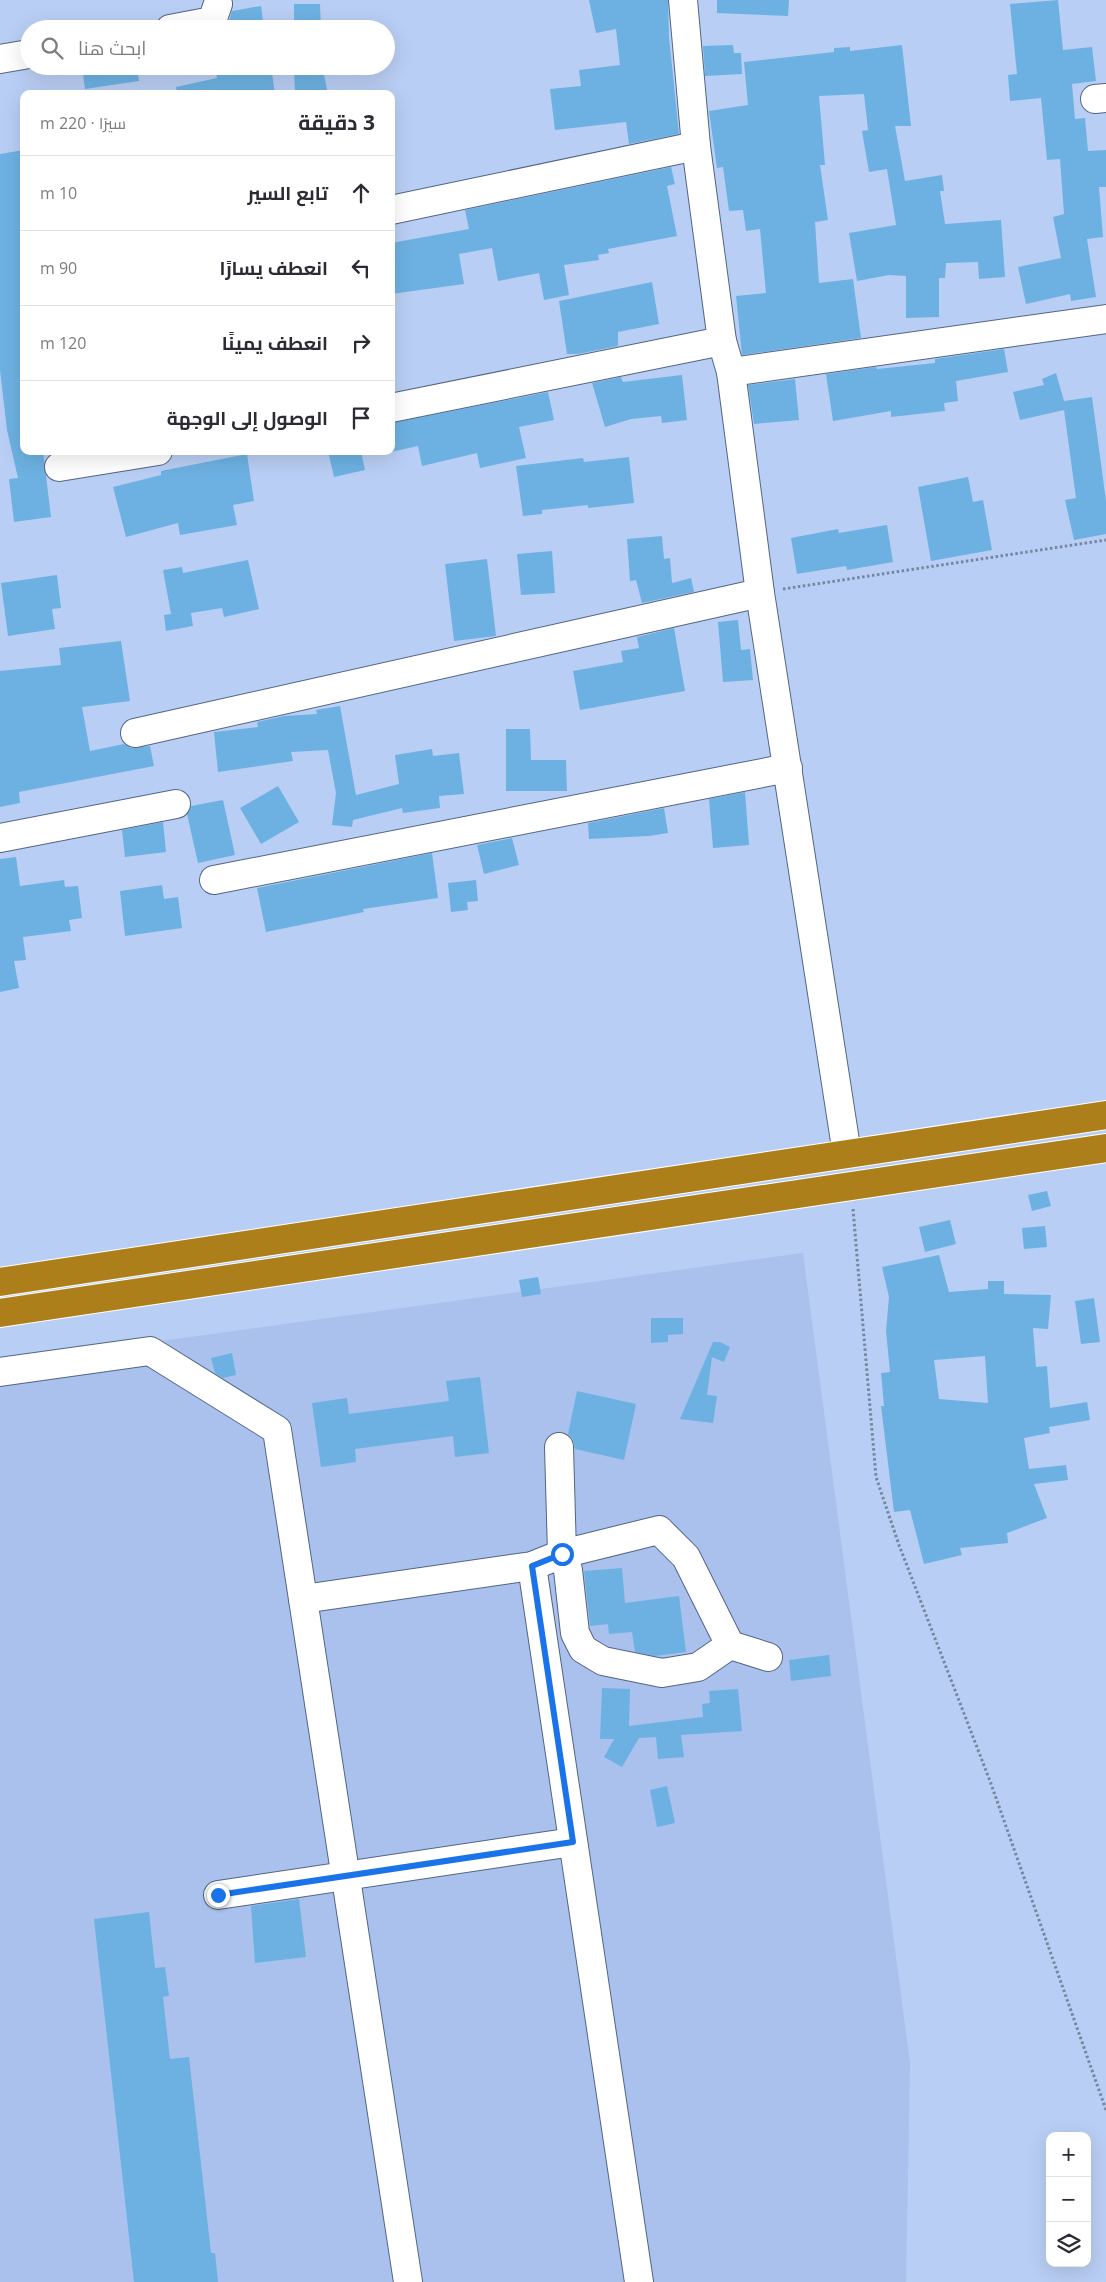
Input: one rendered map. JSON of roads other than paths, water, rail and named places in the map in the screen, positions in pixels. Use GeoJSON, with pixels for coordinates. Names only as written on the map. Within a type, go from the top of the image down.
{"type":"FeatureCollection","features":[{"type":"Feature","properties":{"kind":"highway"},"geometry":{"type":"LineString","coordinates":[[0,1282],[1106,1115]]}},
{"type":"Feature","properties":{"kind":"highway"},"geometry":{"type":"LineString","coordinates":[[0,1313],[1106,1148]]}},
{"type":"Feature","properties":{"kind":"street"},"geometry":{"type":"LineString","coordinates":[[683,0],[696,146],[722,340],[731,372],[760,593],[847,1154]]}},
{"type":"Feature","properties":{"kind":"street"},"geometry":{"type":"LineString","coordinates":[[212,20],[218,4]]}},
{"type":"Feature","properties":{"kind":"street"},"geometry":{"type":"LineString","coordinates":[[0,59],[20,56]]}},
{"type":"Feature","properties":{"kind":"street"},"geometry":{"type":"LineString","coordinates":[[395,209],[696,146]]}},
{"type":"Feature","properties":{"kind":"street"},"geometry":{"type":"LineString","coordinates":[[731,372],[1106,319]]}},
{"type":"Feature","properties":{"kind":"street"},"geometry":{"type":"LineString","coordinates":[[395,407],[722,340]]}},
{"type":"Feature","properties":{"kind":"street"},"geometry":{"type":"LineString","coordinates":[[59,467],[133,455]]}},
{"type":"Feature","properties":{"kind":"street"},"geometry":{"type":"LineString","coordinates":[[135,733],[760,593]]}},
{"type":"Feature","properties":{"kind":"street"},"geometry":{"type":"LineString","coordinates":[[214,880],[788,768]]}},
{"type":"Feature","properties":{"kind":"street"},"geometry":{"type":"LineString","coordinates":[[0,838],[176,804]]}},
{"type":"Feature","properties":{"kind":"street"},"geometry":{"type":"LineString","coordinates":[[0,1372],[150,1351],[277,1430],[408,2282]]}},
{"type":"Feature","properties":{"kind":"street"},"geometry":{"type":"LineString","coordinates":[[559,1448],[562,1554],[568,1570],[575,1633],[583,1649],[603,1661],[662,1673],[698,1667],[730,1645]]}},
{"type":"Feature","properties":{"kind":"street"},"geometry":{"type":"LineString","coordinates":[[303,1598],[532,1566],[562,1554],[660,1530],[686,1557],[730,1645],[768,1657]]}},
{"type":"Feature","properties":{"kind":"street"},"geometry":{"type":"LineString","coordinates":[[532,1566],[639,2282]]}},
{"type":"Feature","properties":{"kind":"street"},"geometry":{"type":"LineString","coordinates":[[218,1895],[573,1842]]}}]}
